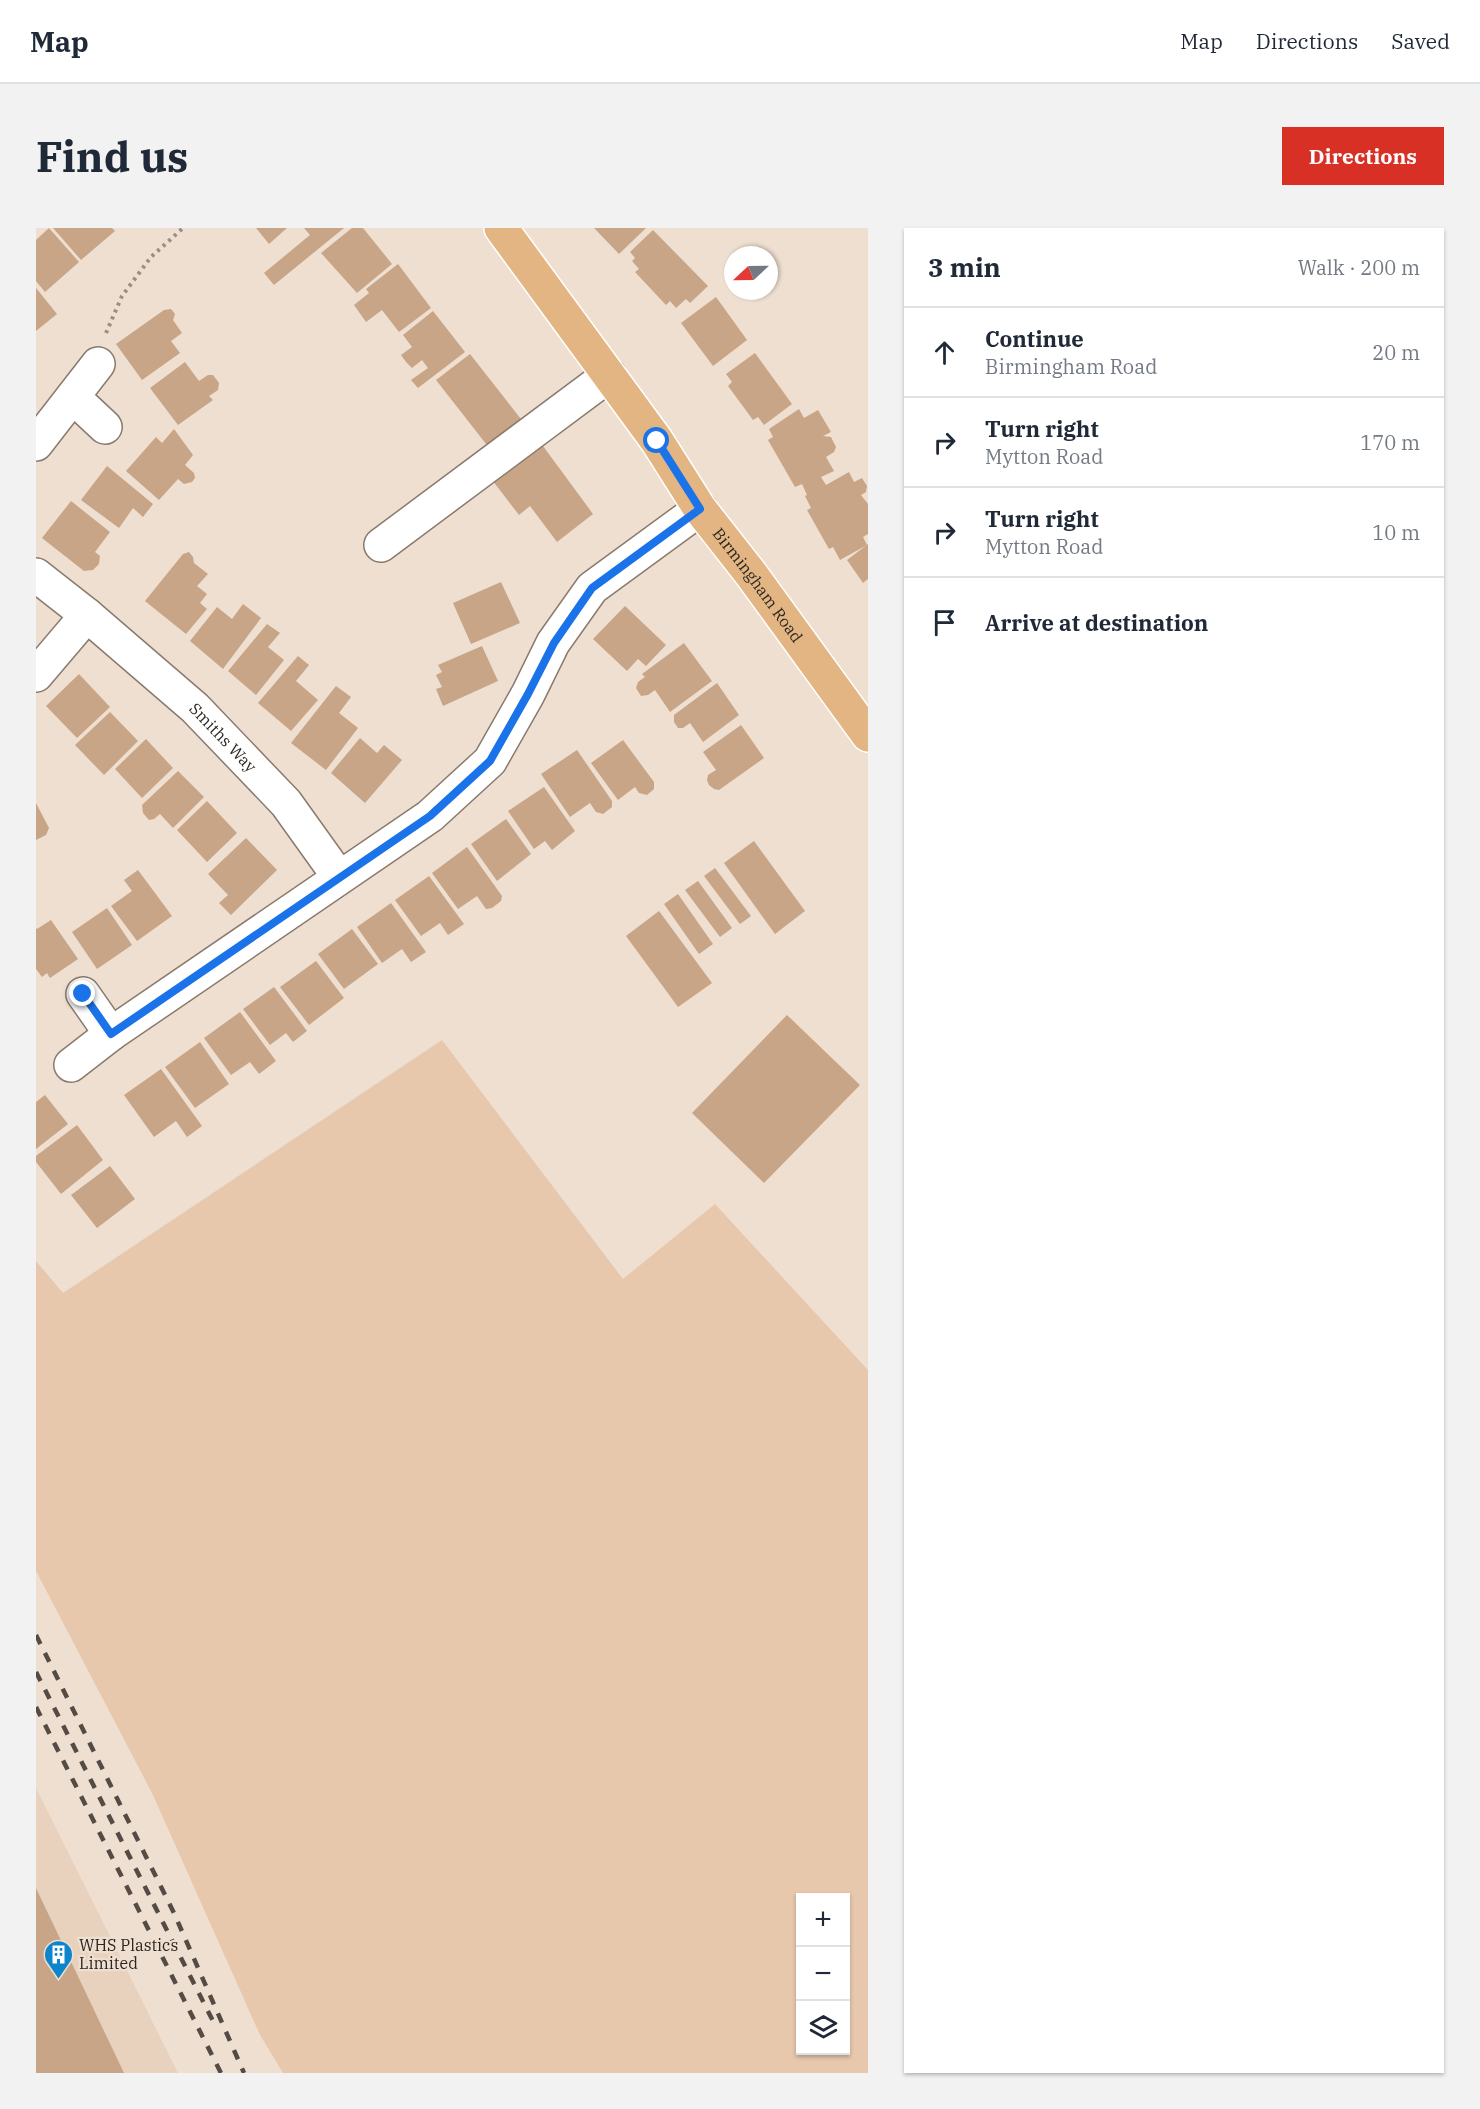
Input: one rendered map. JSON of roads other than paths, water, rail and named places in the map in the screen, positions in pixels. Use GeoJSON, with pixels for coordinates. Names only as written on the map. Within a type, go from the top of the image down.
{"type":"FeatureCollection","features":[{"type":"Feature","properties":{"kind":"main road","name":"Birmingham Road"},"geometry":{"type":"LineString","coordinates":[[501,228],[657,441],[700,509],[751,574],[868,735]]}},
{"type":"Feature","properties":{"kind":"street"},"geometry":{"type":"LineString","coordinates":[[36,444],[98,364]]}},
{"type":"Feature","properties":{"kind":"street"},"geometry":{"type":"LineString","coordinates":[[381,545],[609,375]]}},
{"type":"Feature","properties":{"kind":"street"},"geometry":{"type":"LineString","coordinates":[[73,397],[105,427]]}},
{"type":"Feature","properties":{"kind":"street"},"geometry":{"type":"LineString","coordinates":[[71,1065],[111,1034],[339,876],[430,816],[490,761],[554,643],[592,588],[700,509]]}},
{"type":"Feature","properties":{"kind":"street","name":"Smiths Way"},"geometry":{"type":"LineString","coordinates":[[36,575],[87,615],[203,717],[286,803],[339,876]]}},
{"type":"Feature","properties":{"kind":"street"},"geometry":{"type":"LineString","coordinates":[[36,675],[87,615]]}},
{"type":"Feature","properties":{"kind":"street"},"geometry":{"type":"LineString","coordinates":[[83,994],[111,1034]]}},
{"type":"Feature","properties":{"kind":"railway"},"geometry":{"type":"LineString","coordinates":[[36,1635],[174,1913],[244,2073]]}},
{"type":"Feature","properties":{"kind":"railway"},"geometry":{"type":"LineString","coordinates":[[36,1672],[215,2025]]}},
{"type":"Feature","properties":{"kind":"railway"},"geometry":{"type":"LineString","coordinates":[[36,1707],[221,2073]]}},
{"type":"Feature","properties":{"kind":"place","name":"WHS Plastics Limited"},"geometry":{"type":"Point","coordinates":[58,1980]}}]}
